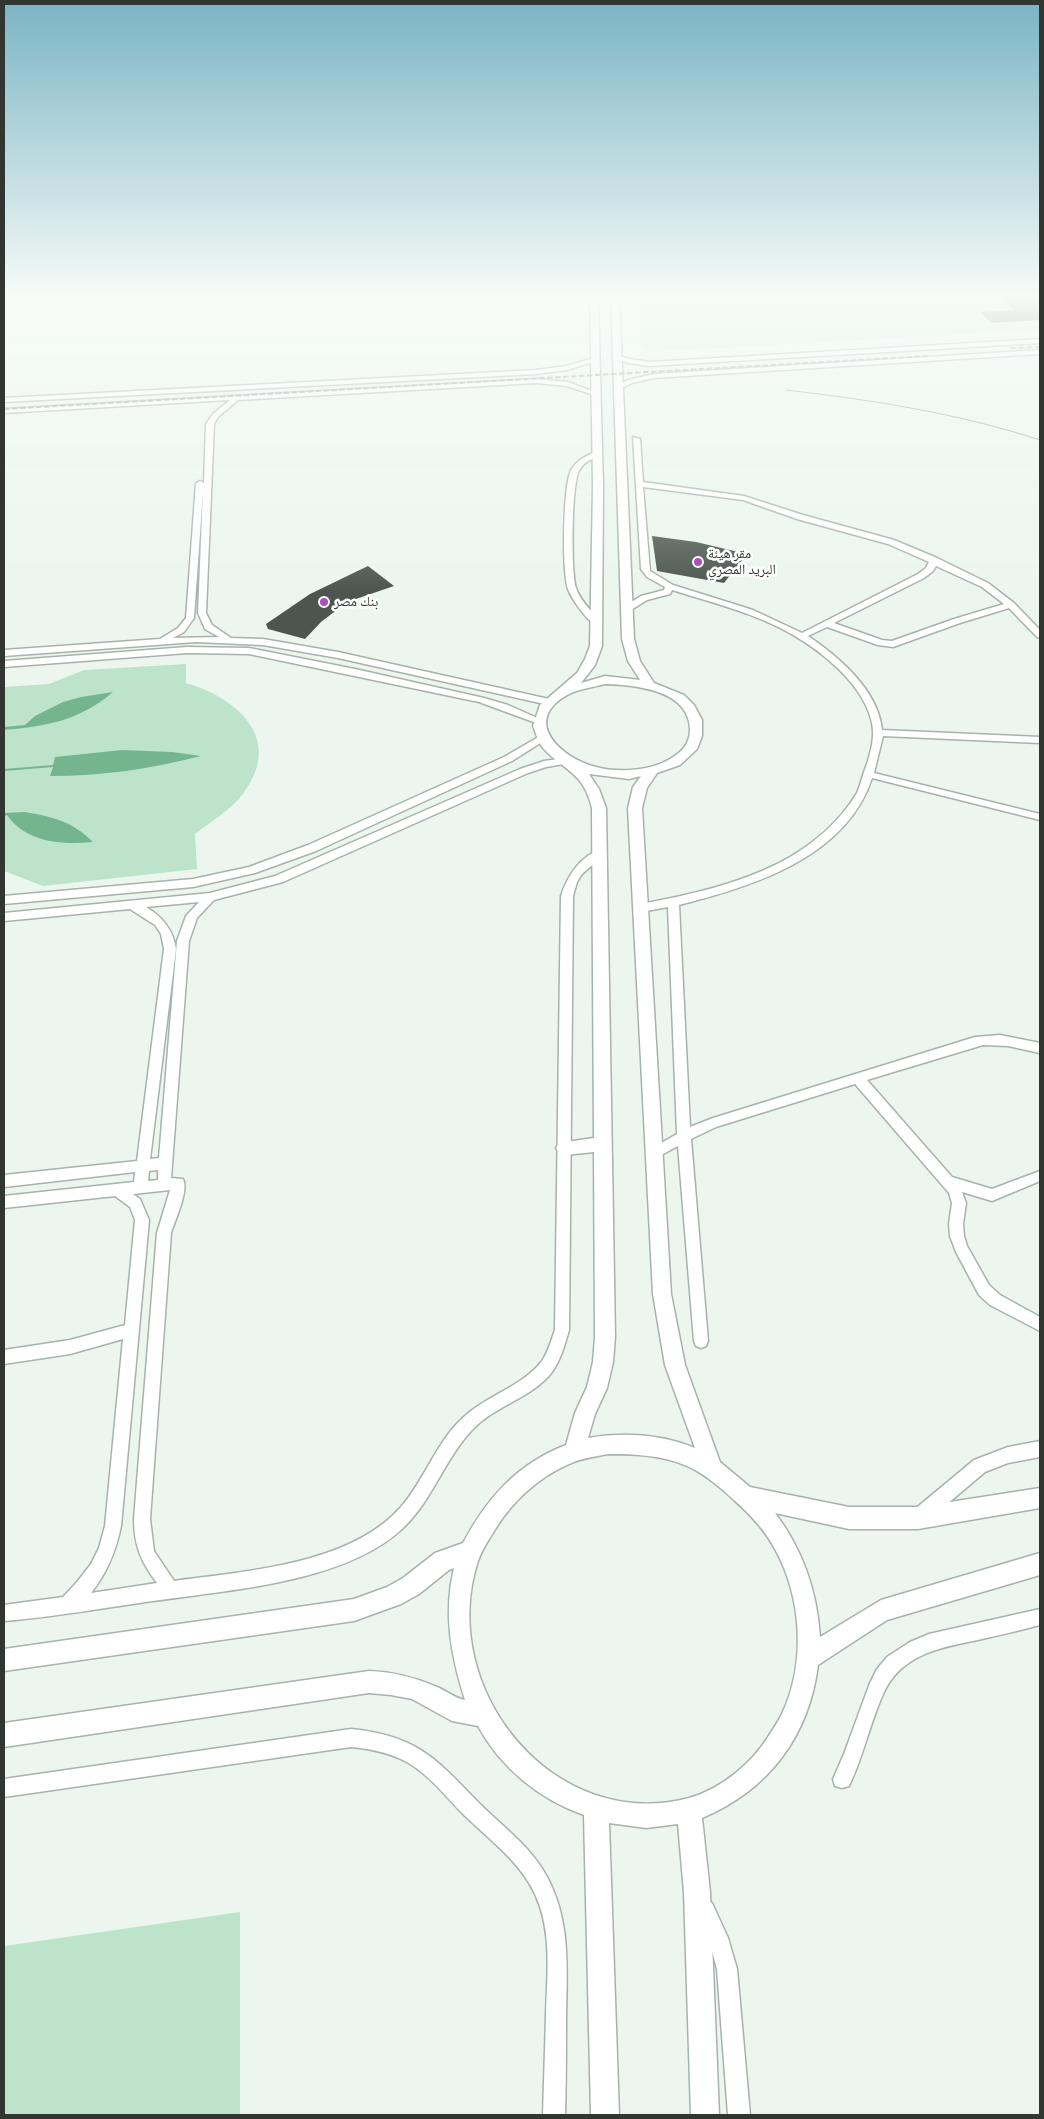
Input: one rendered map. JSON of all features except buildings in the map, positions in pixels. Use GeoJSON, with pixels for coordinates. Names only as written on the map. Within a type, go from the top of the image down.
{"type":"FeatureCollection","features":[{"type":"Feature","properties":{"kind":"main road"},"geometry":{"type":"LineString","coordinates":[[574,1452],[585,1413],[597,1388],[603,1362],[605,1337],[600,854],[597,800],[586,778],[551,750],[542,738],[539,721],[549,702],[579,680],[588,669],[596,646],[594,396]]}},
{"type":"Feature","properties":{"kind":"main road"},"geometry":{"type":"LineString","coordinates":[[618,396],[630,650],[637,667],[649,684]]}},
{"type":"Feature","properties":{"kind":"main road"},"geometry":{"type":"LineString","coordinates":[[621,439],[636,439]]}},
{"type":"Feature","properties":{"kind":"main road"},"geometry":{"type":"LineString","coordinates":[[566,690],[584,683],[605,680],[627,680],[649,684],[668,691],[683,701],[693,714],[698,727],[695,741],[686,754],[672,764],[652,771],[631,775],[610,774],[588,770],[568,762]]}},
{"type":"Feature","properties":{"kind":"main road"},"geometry":{"type":"LineString","coordinates":[[652,771],[640,787],[635,808],[662,1294],[667,1334],[678,1374],[711,1467]]}},
{"type":"Feature","properties":{"kind":"main road"},"geometry":{"type":"LineString","coordinates":[[565,1148],[603,1144]]}},
{"type":"Feature","properties":{"kind":"main road"},"geometry":{"type":"LineString","coordinates":[[608,1444],[643,1444],[678,1452],[711,1467],[750,1497],[772,1523],[790,1553],[803,1586],[809,1621],[810,1657],[802,1698],[785,1736],[760,1768],[727,1794],[689,1810],[643,1816],[596,1809],[562,1795],[530,1774],[504,1747],[483,1715],[468,1681],[461,1648],[460,1599],[470,1552],[496,1508],[531,1473],[574,1452],[608,1444]]}},
{"type":"Feature","properties":{"kind":"main road"},"geometry":{"type":"LineString","coordinates":[[750,1497],[850,1518],[918,1518],[1040,1498]]}},
{"type":"Feature","properties":{"kind":"main road"},"geometry":{"type":"LineString","coordinates":[[4,1660],[354,1610],[393,1596],[417,1582],[443,1561],[470,1552]]}},
{"type":"Feature","properties":{"kind":"main road"},"geometry":{"type":"LineString","coordinates":[[810,1657],[881,1611],[932,1594],[1040,1564]]}},
{"type":"Feature","properties":{"kind":"main road"},"geometry":{"type":"LineString","coordinates":[[4,1734],[369,1682],[391,1683],[412,1688],[433,1697],[452,1709],[483,1715]]}},
{"type":"Feature","properties":{"kind":"main road"},"geometry":{"type":"LineString","coordinates":[[596,1809],[605,2115]]}},
{"type":"Feature","properties":{"kind":"main road"},"geometry":{"type":"LineString","coordinates":[[689,1810],[697,1892],[705,2115]]}},
{"type":"Feature","properties":{"kind":"street"},"geometry":{"type":"LineString","coordinates":[[4,400],[81,396]]}},
{"type":"Feature","properties":{"kind":"street"},"geometry":{"type":"LineString","coordinates":[[4,411],[272,396]]}},
{"type":"Feature","properties":{"kind":"street"},"geometry":{"type":"LineString","coordinates":[[149,643],[176,633],[185,626],[190,618],[203,509],[210,424],[215,416],[234,402],[235,398]]}},
{"type":"Feature","properties":{"kind":"street"},"geometry":{"type":"LineString","coordinates":[[205,422],[203,618],[208,627],[218,634],[242,640]]}},
{"type":"Feature","properties":{"kind":"street"},"geometry":{"type":"LineString","coordinates":[[636,439],[645,569],[650,576],[670,587],[767,618],[802,636],[823,650],[852,679],[872,710],[878,734],[871,775],[854,805],[834,828],[792,860],[738,885],[708,895],[641,908]]}},
{"type":"Feature","properties":{"kind":"street"},"geometry":{"type":"LineString","coordinates":[[596,454],[580,465],[574,473],[571,499],[570,577],[574,594],[596,622]]}},
{"type":"Feature","properties":{"kind":"street"},"geometry":{"type":"LineString","coordinates":[[639,484],[751,500],[876,537],[934,560],[986,585],[1011,605],[1040,635]]}},
{"type":"Feature","properties":{"kind":"street"},"geometry":{"type":"LineString","coordinates":[[802,636],[921,576],[930,569],[934,560]]}},
{"type":"Feature","properties":{"kind":"street"},"geometry":{"type":"LineString","coordinates":[[628,608],[644,598],[667,592],[670,587]]}},
{"type":"Feature","properties":{"kind":"street"},"geometry":{"type":"LineString","coordinates":[[827,624],[877,642],[892,644],[957,621],[1011,605]]}},
{"type":"Feature","properties":{"kind":"street"},"geometry":{"type":"LineString","coordinates":[[4,653],[196,640],[242,640],[284,644],[549,702]]}},
{"type":"Feature","properties":{"kind":"street"},"geometry":{"type":"LineString","coordinates":[[4,664],[201,649],[248,651],[356,672],[481,700],[505,707],[539,721]]}},
{"type":"Feature","properties":{"kind":"street"},"geometry":{"type":"LineString","coordinates":[[878,734],[1040,740]]}},
{"type":"Feature","properties":{"kind":"street"},"geometry":{"type":"LineString","coordinates":[[4,900],[194,883],[251,870],[312,848],[500,763],[542,738]]}},
{"type":"Feature","properties":{"kind":"street"},"geometry":{"type":"LineString","coordinates":[[4,916],[210,897],[245,889],[278,879],[524,771],[544,764],[568,762]]}},
{"type":"Feature","properties":{"kind":"street"},"geometry":{"type":"LineString","coordinates":[[871,775],[1040,817]]}},
{"type":"Feature","properties":{"kind":"street"},"geometry":{"type":"LineString","coordinates":[[4,1612],[233,1581],[289,1570],[341,1555],[375,1539],[394,1524],[414,1504],[446,1447],[464,1426],[494,1403],[530,1384],[545,1368],[556,1350],[562,1330],[567,896],[576,873],[586,862],[600,854]]}},
{"type":"Feature","properties":{"kind":"street"},"geometry":{"type":"LineString","coordinates":[[169,1590],[146,1552],[142,1536],[142,1519],[164,1233],[176,1198],[167,1163],[183,941],[192,916],[210,897]]}},
{"type":"Feature","properties":{"kind":"street"},"geometry":{"type":"LineString","coordinates":[[673,902],[684,1136],[701,1341]]}},
{"type":"Feature","properties":{"kind":"street"},"geometry":{"type":"LineString","coordinates":[[131,905],[149,913],[156,919],[167,933],[170,950],[140,1187]]}},
{"type":"Feature","properties":{"kind":"street"},"geometry":{"type":"LineString","coordinates":[[654,1154],[684,1136],[713,1123],[982,1040],[1003,1040],[1040,1048]]}},
{"type":"Feature","properties":{"kind":"street"},"geometry":{"type":"LineString","coordinates":[[858,1079],[950,1182],[958,1199],[956,1230],[958,1242],[984,1290],[995,1300],[1040,1324]]}},
{"type":"Feature","properties":{"kind":"street"},"geometry":{"type":"LineString","coordinates":[[4,1181],[167,1163]]}},
{"type":"Feature","properties":{"kind":"street"},"geometry":{"type":"LineString","coordinates":[[950,1182],[986,1194],[995,1195],[1039,1176]]}},
{"type":"Feature","properties":{"kind":"street"},"geometry":{"type":"LineString","coordinates":[[4,1202],[171,1184]]}},
{"type":"Feature","properties":{"kind":"street"},"geometry":{"type":"LineString","coordinates":[[66,1605],[82,1591],[95,1574],[108,1550],[111,1538],[142,1220],[135,1203],[118,1190]]}},
{"type":"Feature","properties":{"kind":"street"},"geometry":{"type":"LineString","coordinates":[[4,1357],[64,1349],[132,1330]]}},
{"type":"Feature","properties":{"kind":"street"},"geometry":{"type":"LineString","coordinates":[[918,1518],[980,1466],[1008,1455],[1040,1449]]}},
{"type":"Feature","properties":{"kind":"street"},"geometry":{"type":"LineString","coordinates":[[842,1779],[857,1748],[876,1689],[888,1669],[905,1652],[930,1641],[1040,1617]]}},
{"type":"Feature","properties":{"kind":"street"},"geometry":{"type":"LineString","coordinates":[[4,1788],[351,1738],[370,1738],[407,1750],[440,1774],[483,1822],[516,1852],[536,1877],[547,1900],[554,1925],[558,1961],[554,2115]]}},
{"type":"Feature","properties":{"kind":"street"},"geometry":{"type":"LineString","coordinates":[[697,1892],[718,1938],[727,1969],[739,2115]]}},
{"type":"Feature","properties":{"kind":"shaded area"},"geometry":{"type":"Polygon","coordinates":[[[186,664],[186,683],[223,699],[250,724],[257,740],[259,757],[254,775],[238,800],[195,834],[197,869],[43,886],[4,871],[4,687],[49,684],[84,670],[186,664]]]}},
{"type":"Feature","properties":{"kind":"shaded area"},"geometry":{"type":"Polygon","coordinates":[[[113,692],[88,710],[75,716],[48,724],[4,730],[4,727],[25,725],[35,716],[63,702],[113,692]]]}},
{"type":"Feature","properties":{"kind":"shaded area"},"geometry":{"type":"Polygon","coordinates":[[[122,750],[172,752],[201,756],[164,765],[88,775],[50,776],[53,767],[4,771],[4,769],[53,765],[55,757],[122,750]]]}},
{"type":"Feature","properties":{"kind":"shaded area"},"geometry":{"type":"Polygon","coordinates":[[[25,812],[62,821],[77,829],[93,842],[58,842],[35,837],[15,824],[7,815],[4,816],[4,813],[25,812]]]}},
{"type":"Feature","properties":{"kind":"shaded area"},"geometry":{"type":"Polygon","coordinates":[[[240,1912],[240,2115],[4,2115],[4,1946],[240,1912]]]}},
{"type":"Feature","properties":{"kind":"tram line"},"geometry":{"type":"LineString","coordinates":[[833,396],[946,415],[1040,440]]}},
{"type":"Feature","properties":{"kind":"railway"},"geometry":{"type":"LineString","coordinates":[[4,409],[233,396]]}},
{"type":"Feature","properties":{"kind":"place","name":"مقر هيئة البريد المصري"},"geometry":{"type":"Point","coordinates":[698,562]}},
{"type":"Feature","properties":{"kind":"place","name":"بنك مصر"},"geometry":{"type":"Point","coordinates":[324,602]}}]}
